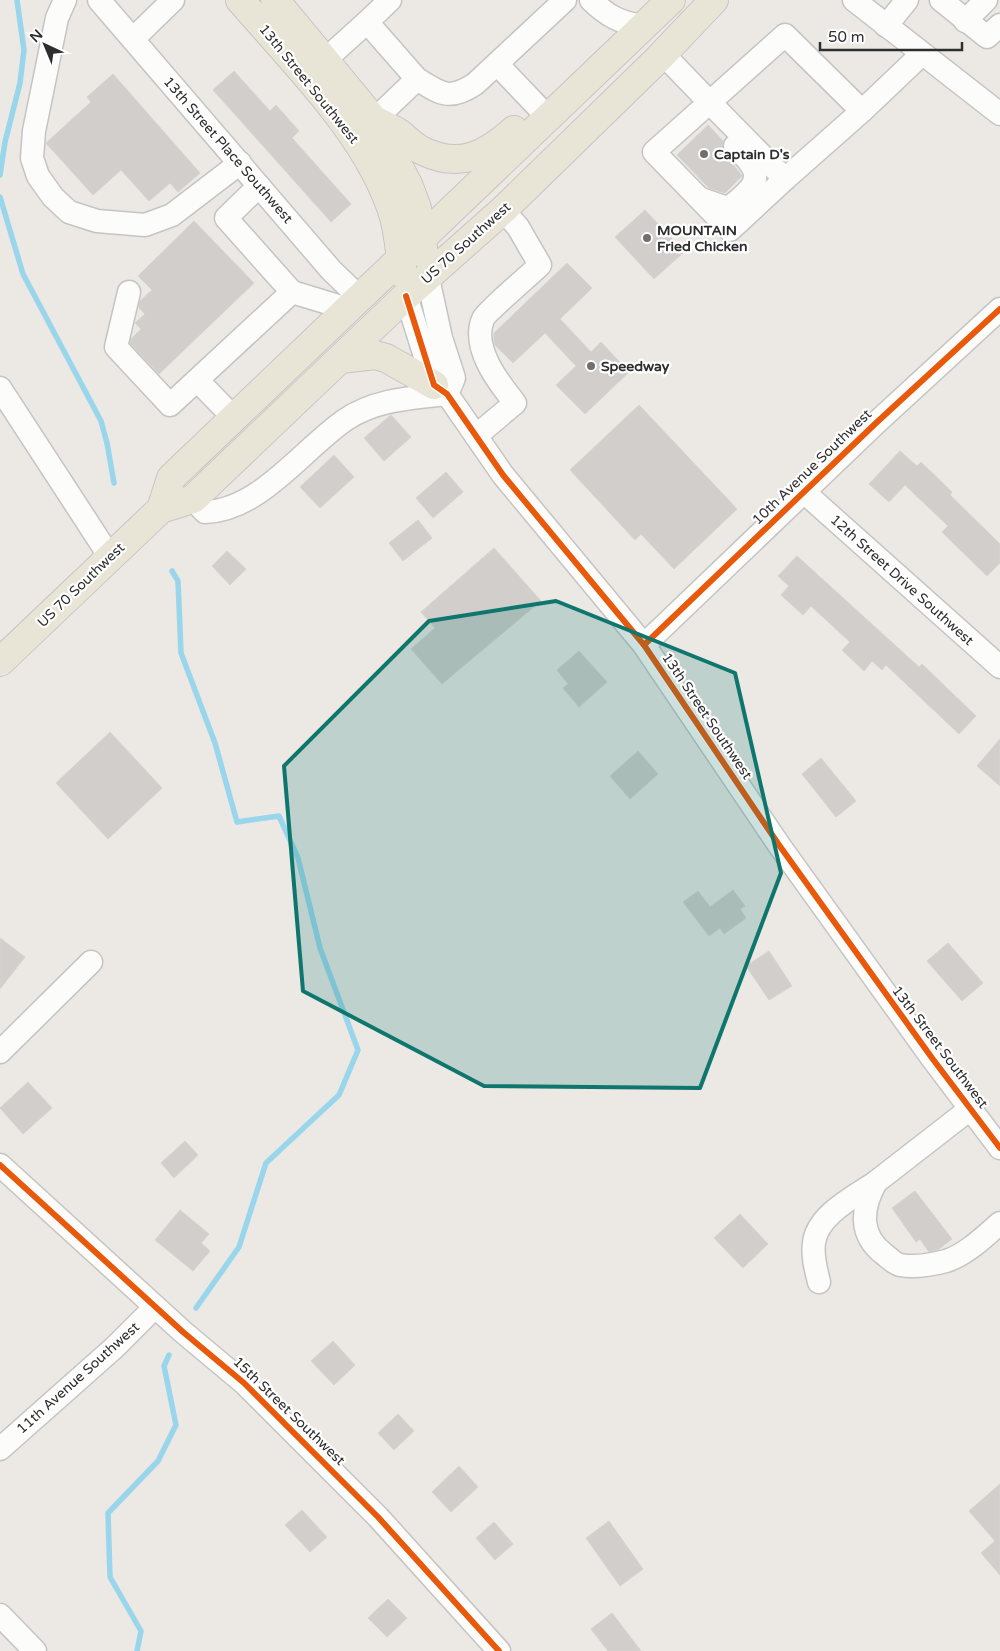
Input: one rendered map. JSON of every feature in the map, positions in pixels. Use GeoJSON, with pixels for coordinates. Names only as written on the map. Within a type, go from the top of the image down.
{"type":"FeatureCollection","features":[{"type":"Feature","properties":{"kind":"main road","name":"13th Street Southwest"},"geometry":{"type":"LineString","coordinates":[[240,0],[316,89],[362,150],[382,186],[394,216],[406,296]]}},
{"type":"Feature","properties":{"kind":"main road","name":"13th Street Southwest"},"geometry":{"type":"LineString","coordinates":[[275,0],[326,59],[374,120],[408,184],[417,208],[428,278]]}},
{"type":"Feature","properties":{"kind":"main road","name":"US 70 Southwest"},"geometry":{"type":"LineString","coordinates":[[0,662],[161,508],[171,478],[671,0]]}},
{"type":"Feature","properties":{"kind":"main road","name":"US 70 Southwest"},"geometry":{"type":"LineString","coordinates":[[161,508],[193,499],[406,296],[503,210],[662,54],[714,0]]}},
{"type":"Feature","properties":{"kind":"main road"},"geometry":{"type":"LineString","coordinates":[[374,120],[398,132],[424,152],[444,158],[461,160],[481,155],[539,108],[598,52],[635,33]]}},
{"type":"Feature","properties":{"kind":"main road"},"geometry":{"type":"LineString","coordinates":[[341,360],[363,355],[380,356],[441,389]]}},
{"type":"Feature","properties":{"kind":"street"},"geometry":{"type":"LineString","coordinates":[[65,0],[57,18],[34,131],[32,158],[38,176],[53,197],[69,212],[97,221],[145,225],[172,214],[240,163]]}},
{"type":"Feature","properties":{"kind":"street","name":"13th Street Place Southwest"},"geometry":{"type":"LineString","coordinates":[[99,0],[331,270],[354,304]]}},
{"type":"Feature","properties":{"kind":"street"},"geometry":{"type":"LineString","coordinates":[[133,39],[173,0]]}},
{"type":"Feature","properties":{"kind":"street"},"geometry":{"type":"LineString","coordinates":[[326,59],[390,0]]}},
{"type":"Feature","properties":{"kind":"street"},"geometry":{"type":"LineString","coordinates":[[367,22],[417,79],[443,95],[461,94],[475,84],[565,0]]}},
{"type":"Feature","properties":{"kind":"street"},"geometry":{"type":"LineString","coordinates":[[592,0],[605,14],[625,23],[635,33]]}},
{"type":"Feature","properties":{"kind":"street"},"geometry":{"type":"LineString","coordinates":[[854,0],[1000,114]]}},
{"type":"Feature","properties":{"kind":"street"},"geometry":{"type":"LineString","coordinates":[[886,26],[907,0]]}},
{"type":"Feature","properties":{"kind":"street"},"geometry":{"type":"LineString","coordinates":[[940,0],[965,21],[996,37]]}},
{"type":"Feature","properties":{"kind":"street"},"geometry":{"type":"LineString","coordinates":[[965,21],[986,0]]}},
{"type":"Feature","properties":{"kind":"street"},"geometry":{"type":"LineString","coordinates":[[862,111],[785,35],[713,106],[654,152],[730,230],[862,111],[922,54]]}},
{"type":"Feature","properties":{"kind":"street"},"geometry":{"type":"LineString","coordinates":[[662,54],[785,179]]}},
{"type":"Feature","properties":{"kind":"street"},"geometry":{"type":"LineString","coordinates":[[497,64],[539,108]]}},
{"type":"Feature","properties":{"kind":"street"},"geometry":{"type":"LineString","coordinates":[[374,120],[417,79]]}},
{"type":"Feature","properties":{"kind":"street"},"geometry":{"type":"LineString","coordinates":[[700,199],[727,208],[734,205],[753,187],[756,180],[750,161],[717,126],[713,106]]}},
{"type":"Feature","properties":{"kind":"street"},"geometry":{"type":"LineString","coordinates":[[259,186],[226,218],[292,292],[354,304]]}},
{"type":"Feature","properties":{"kind":"street"},"geometry":{"type":"LineString","coordinates":[[476,436],[515,403],[488,365],[481,335],[483,318],[540,266],[518,227],[503,210]]}},
{"type":"Feature","properties":{"kind":"street","name":"13th Street Southwest"},"geometry":{"type":"LineString","coordinates":[[428,278],[441,338],[454,378],[441,389]]}},
{"type":"Feature","properties":{"kind":"street"},"geometry":{"type":"LineString","coordinates":[[129,292],[116,346],[170,405],[292,292]]}},
{"type":"Feature","properties":{"kind":"street","name":"13th Street Southwest"},"geometry":{"type":"LineString","coordinates":[[406,296],[441,389],[503,475],[558,544],[644,645],[778,844],[1000,1148]]}},
{"type":"Feature","properties":{"kind":"street","name":"10th Avenue Southwest"},"geometry":{"type":"LineString","coordinates":[[644,645],[889,411],[1000,309]]}},
{"type":"Feature","properties":{"kind":"street"},"geometry":{"type":"LineString","coordinates":[[197,380],[234,418]]}},
{"type":"Feature","properties":{"kind":"street"},"geometry":{"type":"LineString","coordinates":[[0,388],[110,558]]}},
{"type":"Feature","properties":{"kind":"street"},"geometry":{"type":"LineString","coordinates":[[193,499],[205,512],[218,512],[249,500],[346,420],[381,403],[441,389]]}},
{"type":"Feature","properties":{"kind":"street","name":"12th Street Drive Southwest"},"geometry":{"type":"LineString","coordinates":[[805,493],[1000,667]]}},
{"type":"Feature","properties":{"kind":"street"},"geometry":{"type":"LineString","coordinates":[[0,1052],[92,962]]}},
{"type":"Feature","properties":{"kind":"street"},"geometry":{"type":"LineString","coordinates":[[819,1282],[814,1243],[819,1225],[970,1108]]}},
{"type":"Feature","properties":{"kind":"street","name":"15th Street Southwest"},"geometry":{"type":"LineString","coordinates":[[0,1166],[155,1307],[244,1383],[371,1510],[500,1651]]}},
{"type":"Feature","properties":{"kind":"street"},"geometry":{"type":"LineString","coordinates":[[876,1182],[868,1196],[864,1216],[868,1238],[875,1247],[898,1264],[917,1267],[948,1260],[980,1240],[1000,1223]]}},
{"type":"Feature","properties":{"kind":"street","name":"11th Avenue Southwest"},"geometry":{"type":"LineString","coordinates":[[0,1449],[115,1347],[155,1307]]}},
{"type":"Feature","properties":{"kind":"street"},"geometry":{"type":"LineString","coordinates":[[0,1615],[35,1651]]}},
{"type":"Feature","properties":{"kind":"highlighted area"},"geometry":{"type":"Polygon","coordinates":[[[556,601],[735,673],[781,873],[700,1088],[484,1086],[303,991],[284,766],[429,621],[556,601]]]}},
{"type":"Feature","properties":{"kind":"building"},"geometry":{"type":"Polygon","coordinates":[[[234,71],[270,111],[276,105],[299,131],[292,138],[351,204],[331,222],[213,90],[234,71]]]}},
{"type":"Feature","properties":{"kind":"building"},"geometry":{"type":"Polygon","coordinates":[[[113,74],[200,173],[178,192],[170,183],[149,201],[121,170],[93,195],[46,143],[91,102],[87,97],[113,74]]]}},
{"type":"Feature","properties":{"kind":"building"},"geometry":{"type":"Polygon","coordinates":[[[708,125],[723,141],[722,150],[742,176],[725,193],[709,188],[677,155],[708,125]]]}},
{"type":"Feature","properties":{"kind":"building"},"geometry":{"type":"Polygon","coordinates":[[[645,210],[684,252],[654,279],[615,237],[645,210]]]}},
{"type":"Feature","properties":{"kind":"building"},"geometry":{"type":"Polygon","coordinates":[[[194,221],[254,283],[159,374],[130,343],[131,339],[141,329],[135,323],[145,314],[139,308],[140,301],[152,290],[138,276],[194,221]]]}},
{"type":"Feature","properties":{"kind":"building"},"geometry":{"type":"Polygon","coordinates":[[[567,263],[592,288],[560,319],[591,352],[601,342],[629,372],[585,414],[556,385],[576,366],[545,333],[513,363],[495,345],[494,340],[494,333],[567,263]]]}},
{"type":"Feature","properties":{"kind":"building"},"geometry":{"type":"Polygon","coordinates":[[[639,405],[737,509],[674,569],[641,534],[635,540],[570,470],[639,405]]]}},
{"type":"Feature","properties":{"kind":"building"},"geometry":{"type":"Polygon","coordinates":[[[391,415],[411,437],[384,461],[364,438],[391,415]]]}},
{"type":"Feature","properties":{"kind":"building"},"geometry":{"type":"Polygon","coordinates":[[[900,451],[917,466],[921,462],[952,492],[950,495],[1000,544],[1000,563],[987,576],[942,532],[948,526],[905,485],[889,502],[869,484],[900,451]]]}},
{"type":"Feature","properties":{"kind":"building"},"geometry":{"type":"Polygon","coordinates":[[[334,455],[354,477],[320,508],[300,487],[334,455]]]}},
{"type":"Feature","properties":{"kind":"building"},"geometry":{"type":"Polygon","coordinates":[[[446,472],[463,492],[433,518],[416,498],[446,472]]]}},
{"type":"Feature","properties":{"kind":"building"},"geometry":{"type":"Polygon","coordinates":[[[418,520],[432,538],[403,561],[389,543],[418,520]]]}},
{"type":"Feature","properties":{"kind":"building"},"geometry":{"type":"Polygon","coordinates":[[[494,548],[541,601],[442,684],[411,649],[435,628],[421,612],[494,548]]]}},
{"type":"Feature","properties":{"kind":"building"},"geometry":{"type":"Polygon","coordinates":[[[227,551],[246,569],[230,585],[212,566],[227,551]]]}},
{"type":"Feature","properties":{"kind":"building"},"geometry":{"type":"Polygon","coordinates":[[[797,556],[919,667],[922,664],[976,716],[959,734],[886,665],[882,670],[872,661],[864,671],[842,650],[850,642],[811,606],[803,615],[781,595],[789,586],[778,576],[797,556]]]}},
{"type":"Feature","properties":{"kind":"building"},"geometry":{"type":"Polygon","coordinates":[[[579,651],[607,682],[579,707],[563,688],[568,684],[557,670],[579,651]]]}},
{"type":"Feature","properties":{"kind":"building"},"geometry":{"type":"Polygon","coordinates":[[[110,732],[162,788],[108,839],[56,783],[110,732]]]}},
{"type":"Feature","properties":{"kind":"building"},"geometry":{"type":"Polygon","coordinates":[[[1000,739],[1000,786],[977,766],[1000,739]]]}},
{"type":"Feature","properties":{"kind":"building"},"geometry":{"type":"Polygon","coordinates":[[[638,751],[658,774],[630,799],[610,776],[638,751]]]}},
{"type":"Feature","properties":{"kind":"building"},"geometry":{"type":"Polygon","coordinates":[[[821,758],[856,801],[836,817],[802,774],[821,758]]]}},
{"type":"Feature","properties":{"kind":"building"},"geometry":{"type":"Polygon","coordinates":[[[733,890],[745,906],[740,909],[746,918],[724,934],[720,928],[709,936],[683,902],[698,891],[710,907],[733,890]]]}},
{"type":"Feature","properties":{"kind":"building"},"geometry":{"type":"Polygon","coordinates":[[[0,938],[25,957],[0,989],[0,938]]]}},
{"type":"Feature","properties":{"kind":"building"},"geometry":{"type":"Polygon","coordinates":[[[948,943],[983,983],[962,1001],[927,961],[948,943]]]}},
{"type":"Feature","properties":{"kind":"building"},"geometry":{"type":"Polygon","coordinates":[[[769,951],[792,986],[769,1000],[746,966],[769,951]]]}},
{"type":"Feature","properties":{"kind":"building"},"geometry":{"type":"Polygon","coordinates":[[[28,1082],[52,1108],[23,1134],[0,1108],[28,1082]]]}},
{"type":"Feature","properties":{"kind":"building"},"geometry":{"type":"Polygon","coordinates":[[[185,1141],[198,1155],[174,1178],[161,1163],[185,1141]]]}},
{"type":"Feature","properties":{"kind":"building"},"geometry":{"type":"Polygon","coordinates":[[[915,1191],[952,1239],[939,1249],[929,1252],[920,1239],[916,1242],[892,1208],[915,1191]]]}},
{"type":"Feature","properties":{"kind":"building"},"geometry":{"type":"Polygon","coordinates":[[[180,1210],[209,1234],[201,1243],[210,1251],[193,1271],[155,1240],[180,1210]]]}},
{"type":"Feature","properties":{"kind":"building"},"geometry":{"type":"Polygon","coordinates":[[[740,1214],[768,1244],[743,1268],[714,1238],[740,1214]]]}},
{"type":"Feature","properties":{"kind":"building"},"geometry":{"type":"Polygon","coordinates":[[[333,1341],[355,1365],[334,1385],[311,1361],[333,1341]]]}},
{"type":"Feature","properties":{"kind":"building"},"geometry":{"type":"Polygon","coordinates":[[[398,1414],[414,1431],[394,1450],[378,1433],[398,1414]]]}},
{"type":"Feature","properties":{"kind":"building"},"geometry":{"type":"Polygon","coordinates":[[[459,1466],[478,1487],[451,1512],[432,1492],[459,1466]]]}},
{"type":"Feature","properties":{"kind":"building"},"geometry":{"type":"Polygon","coordinates":[[[1000,1484],[1000,1575],[981,1553],[995,1541],[969,1511],[1000,1484]]]}},
{"type":"Feature","properties":{"kind":"building"},"geometry":{"type":"Polygon","coordinates":[[[302,1510],[327,1537],[310,1552],[285,1525],[302,1510]]]}},
{"type":"Feature","properties":{"kind":"building"},"geometry":{"type":"Polygon","coordinates":[[[609,1521],[643,1569],[620,1586],[586,1538],[609,1521]]]}},
{"type":"Feature","properties":{"kind":"building"},"geometry":{"type":"Polygon","coordinates":[[[494,1522],[513,1544],[495,1560],[476,1538],[494,1522]]]}},
{"type":"Feature","properties":{"kind":"building"},"geometry":{"type":"Polygon","coordinates":[[[388,1599],[407,1618],[387,1637],[368,1618],[388,1599]]]}},
{"type":"Feature","properties":{"kind":"building"},"geometry":{"type":"Polygon","coordinates":[[[612,1613],[641,1651],[608,1651],[591,1629],[612,1613]]]}},
{"type":"Feature","properties":{"kind":"waterway"},"geometry":{"type":"LineString","coordinates":[[0,175],[5,142],[20,83],[24,50],[17,0]]}},
{"type":"Feature","properties":{"kind":"waterway"},"geometry":{"type":"LineString","coordinates":[[0,197],[23,274],[101,421],[114,483]]}},
{"type":"Feature","properties":{"kind":"waterway"},"geometry":{"type":"LineString","coordinates":[[172,571],[178,581],[181,653],[215,743],[237,822],[279,816],[298,858],[320,948],[358,1050],[339,1095],[266,1163],[239,1247],[196,1308]]}},
{"type":"Feature","properties":{"kind":"waterway"},"geometry":{"type":"LineString","coordinates":[[137,1651],[141,1631],[110,1577],[108,1513],[158,1461],[176,1425],[164,1366],[169,1355]]}},
{"type":"Feature","properties":{"kind":"cycle path"},"geometry":{"type":"LineString","coordinates":[[406,296],[434,385],[447,394],[503,475],[644,645],[779,845],[932,1058],[1000,1148]]}},
{"type":"Feature","properties":{"kind":"cycle path"},"geometry":{"type":"LineString","coordinates":[[644,645],[876,423],[1000,309]]}},
{"type":"Feature","properties":{"kind":"cycle path"},"geometry":{"type":"LineString","coordinates":[[0,1165],[183,1332],[244,1383],[378,1517],[499,1651]]}},
{"type":"Feature","properties":{"kind":"place","name":"Captain D's"},"geometry":{"type":"Point","coordinates":[704,154]}},
{"type":"Feature","properties":{"kind":"place","name":"MOUNTAIN Fried Chicken"},"geometry":{"type":"Point","coordinates":[647,238]}},
{"type":"Feature","properties":{"kind":"place","name":"Speedway"},"geometry":{"type":"Point","coordinates":[591,366]}}]}
